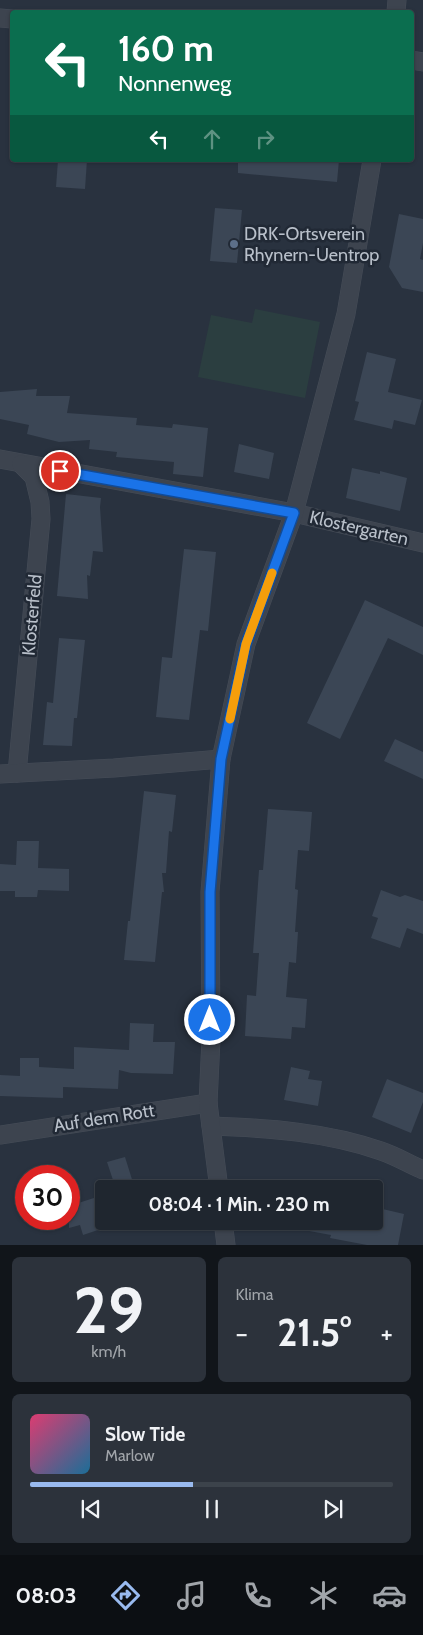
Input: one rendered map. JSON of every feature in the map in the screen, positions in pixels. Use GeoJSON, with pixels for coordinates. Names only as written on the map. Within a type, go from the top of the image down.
{"type":"FeatureCollection","features":[{"type":"Feature","properties":{"kind":"street"},"geometry":{"type":"LineString","coordinates":[[218,1180],[208,1103],[211,1039],[210,892],[221,759],[246,644],[294,513],[346,314],[372,162]]}},
{"type":"Feature","properties":{"kind":"street","name":"Klostergarten"},"geometry":{"type":"LineString","coordinates":[[0,459],[294,513],[423,543]]}},
{"type":"Feature","properties":{"kind":"street","name":"Klosterfeld"},"geometry":{"type":"LineString","coordinates":[[21,464],[34,477],[40,502],[40,519],[9,774],[221,759]]}},
{"type":"Feature","properties":{"kind":"street","name":"Auf dem Rott"},"geometry":{"type":"LineString","coordinates":[[0,1134],[208,1103]]}},
{"type":"Feature","properties":{"kind":"street"},"geometry":{"type":"LineString","coordinates":[[210,1126],[266,1128],[342,1139],[383,1151],[423,1170]]}},
{"type":"Feature","properties":{"kind":"street"},"geometry":{"type":"LineString","coordinates":[[224,1230],[226,1245]]}},
{"type":"Feature","properties":{"kind":"shaded area"},"geometry":{"type":"Polygon","coordinates":[[[255,309],[320,322],[305,398],[198,377],[211,315],[252,323],[255,309]]]}},
{"type":"Feature","properties":{"kind":"building"},"geometry":{"type":"Polygon","coordinates":[[[58,162],[87,162],[85,189],[56,187],[58,162]]]}},
{"type":"Feature","properties":{"kind":"building"},"geometry":{"type":"Polygon","coordinates":[[[238,162],[339,162],[337,182],[238,173],[238,162]]]}},
{"type":"Feature","properties":{"kind":"building"},"geometry":{"type":"Polygon","coordinates":[[[215,208],[242,210],[237,263],[210,261],[215,208]]]}},
{"type":"Feature","properties":{"kind":"building"},"geometry":{"type":"Polygon","coordinates":[[[399,214],[423,219],[423,243],[420,259],[423,260],[423,292],[402,288],[389,267],[399,214]]]}},
{"type":"Feature","properties":{"kind":"building"},"geometry":{"type":"Polygon","coordinates":[[[367,352],[396,359],[388,392],[422,400],[415,425],[394,420],[392,429],[354,420],[359,402],[355,401],[367,352]]]}},
{"type":"Feature","properties":{"kind":"building"},"geometry":{"type":"Polygon","coordinates":[[[37,389],[36,396],[70,396],[67,413],[137,418],[136,425],[172,428],[173,424],[208,428],[203,477],[173,474],[174,462],[116,457],[117,452],[89,449],[90,440],[59,442],[27,434],[29,425],[0,419],[0,392],[37,389]]]}},
{"type":"Feature","properties":{"kind":"building"},"geometry":{"type":"Polygon","coordinates":[[[239,444],[274,453],[269,479],[234,472],[239,444]]]}},
{"type":"Feature","properties":{"kind":"building"},"geometry":{"type":"Polygon","coordinates":[[[352,468],[380,474],[380,471],[407,478],[400,511],[346,498],[352,468]]]}},
{"type":"Feature","properties":{"kind":"building"},"geometry":{"type":"Polygon","coordinates":[[[66,494],[101,498],[103,552],[93,551],[90,576],[87,575],[88,599],[57,596],[66,494]]]}},
{"type":"Feature","properties":{"kind":"building"},"geometry":{"type":"Polygon","coordinates":[[[184,549],[216,552],[208,631],[200,630],[189,720],[156,717],[162,657],[172,658],[184,549]]]}},
{"type":"Feature","properties":{"kind":"building"},"geometry":{"type":"Polygon","coordinates":[[[365,600],[423,627],[423,655],[388,638],[340,739],[307,723],[365,600]]]}},
{"type":"Feature","properties":{"kind":"building"},"geometry":{"type":"Polygon","coordinates":[[[59,638],[85,640],[77,718],[74,718],[72,746],[43,745],[47,702],[53,703],[59,638]]]}},
{"type":"Feature","properties":{"kind":"building"},"geometry":{"type":"Polygon","coordinates":[[[395,739],[423,752],[423,779],[384,761],[395,739]]]}},
{"type":"Feature","properties":{"kind":"building"},"geometry":{"type":"Polygon","coordinates":[[[144,791],[176,795],[172,832],[169,831],[166,873],[162,873],[164,892],[162,892],[155,962],[124,960],[144,791]]]}},
{"type":"Feature","properties":{"kind":"building"},"geometry":{"type":"Polygon","coordinates":[[[268,809],[312,812],[309,851],[298,850],[295,889],[298,890],[295,932],[298,932],[296,963],[289,962],[286,997],[307,999],[305,1028],[292,1027],[291,1039],[245,1036],[247,995],[256,996],[259,953],[253,953],[259,870],[263,870],[268,809]]]}},
{"type":"Feature","properties":{"kind":"building"},"geometry":{"type":"Polygon","coordinates":[[[17,841],[39,841],[38,868],[69,869],[69,891],[38,890],[37,897],[15,897],[15,891],[0,891],[0,864],[16,865],[17,841]]]}},
{"type":"Feature","properties":{"kind":"building"},"geometry":{"type":"Polygon","coordinates":[[[381,890],[400,897],[405,895],[423,901],[423,934],[407,928],[400,948],[371,938],[378,918],[372,916],[381,890]]]}},
{"type":"Feature","properties":{"kind":"building"},"geometry":{"type":"Polygon","coordinates":[[[130,1023],[154,1024],[153,1042],[175,1042],[173,1074],[131,1073],[119,1070],[118,1089],[63,1087],[63,1098],[0,1096],[0,1075],[20,1076],[20,1058],[39,1058],[39,1067],[74,1069],[74,1047],[129,1050],[130,1023]]]}},
{"type":"Feature","properties":{"kind":"building"},"geometry":{"type":"Polygon","coordinates":[[[291,1067],[310,1071],[308,1079],[322,1081],[318,1106],[284,1100],[291,1067]]]}},
{"type":"Feature","properties":{"kind":"building"},"geometry":{"type":"Polygon","coordinates":[[[387,1079],[423,1093],[423,1102],[411,1133],[372,1117],[387,1079]]]}},
{"type":"Feature","properties":{"kind":"building"},"geometry":{"type":"Polygon","coordinates":[[[125,1157],[132,1180],[113,1180],[107,1162],[125,1157]]]}},
{"type":"Feature","properties":{"kind":"building"},"geometry":{"type":"Polygon","coordinates":[[[95,1198],[95,1230],[98,1230],[83,1235],[80,1225],[80,1202],[95,1198]]]}},
{"type":"Feature","properties":{"kind":"building"},"geometry":{"type":"Polygon","coordinates":[[[383,1209],[404,1214],[398,1245],[367,1245],[330,1238],[331,1235],[304,1230],[383,1230],[383,1209]]]}},
{"type":"Feature","properties":{"kind":"slow traffic"},"geometry":{"type":"LineString","coordinates":[[230,719],[246,644],[272,573]]}},
{"type":"Feature","properties":{"kind":"place","name":"DRK-Ortsverein Rhynern-Uentrop"},"geometry":{"type":"Point","coordinates":[234,244]}},
{"type":"Feature","properties":{"kind":"route"},"geometry":{"type":"LineString","coordinates":[[60,471],[294,513],[246,644],[221,759],[210,892],[210,1020]]}}]}
